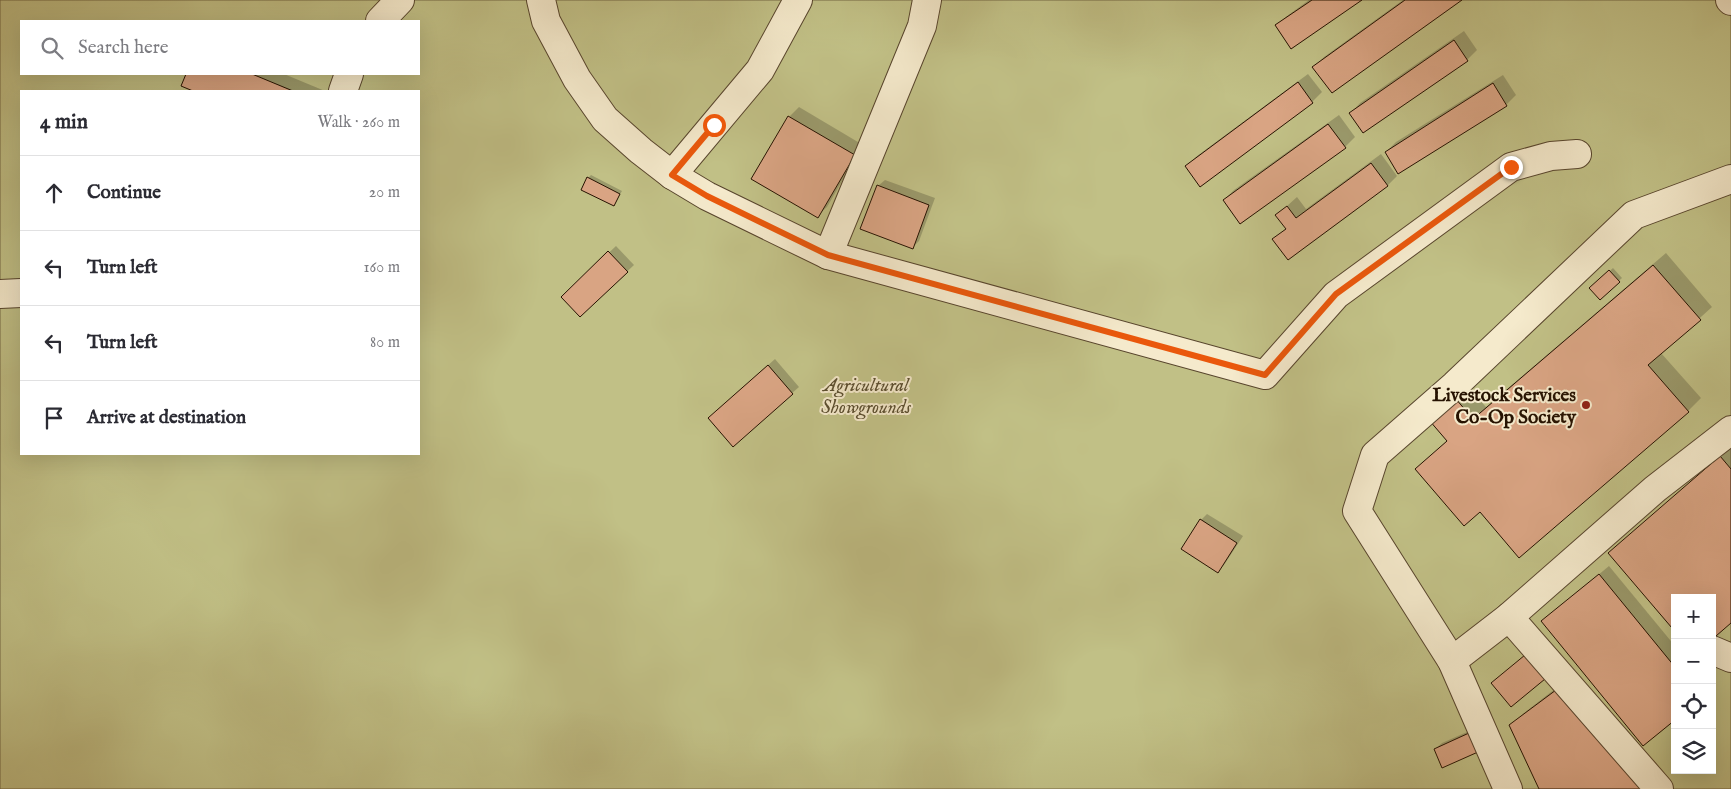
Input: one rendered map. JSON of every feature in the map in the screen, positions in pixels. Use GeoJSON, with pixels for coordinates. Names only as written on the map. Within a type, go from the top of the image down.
{"type":"FeatureCollection","features":[{"type":"Feature","properties":{"kind":"lane"},"geometry":{"type":"LineString","coordinates":[[381,20],[400,0]]}},
{"type":"Feature","properties":{"kind":"lane"},"geometry":{"type":"LineString","coordinates":[[541,0],[546,21],[577,79],[606,119],[672,175],[707,196],[828,255],[1265,375],[1336,294],[1511,167],[1551,156],[1577,154]]}},
{"type":"Feature","properties":{"kind":"lane"},"geometry":{"type":"LineString","coordinates":[[672,175],[760,70],[798,0]]}},
{"type":"Feature","properties":{"kind":"lane"},"geometry":{"type":"LineString","coordinates":[[828,255],[922,26],[927,0]]}},
{"type":"Feature","properties":{"kind":"lane"},"geometry":{"type":"LineString","coordinates":[[342,90],[349,75]]}},
{"type":"Feature","properties":{"kind":"lane"},"geometry":{"type":"LineString","coordinates":[[1508,789],[1452,661],[1357,511],[1375,455],[1455,385],[1634,215],[1731,179]]}},
{"type":"Feature","properties":{"kind":"lane"},"geometry":{"type":"LineString","coordinates":[[0,294],[20,293]]}},
{"type":"Feature","properties":{"kind":"lane"},"geometry":{"type":"LineString","coordinates":[[1452,661],[1509,617],[1655,489],[1731,430]]}},
{"type":"Feature","properties":{"kind":"lane"},"geometry":{"type":"LineString","coordinates":[[1509,617],[1659,789]]}},
{"type":"Feature","properties":{"kind":"lane"},"geometry":{"type":"LineString","coordinates":[[1716,652],[1731,658]]}},
{"type":"Feature","properties":{"kind":"green space","name":"Agricultural Showgrounds"},"geometry":{"type":"Polygon","coordinates":[[[0,0],[1731,0],[1731,789],[0,789],[0,0]]]}},
{"type":"Feature","properties":{"kind":"building"},"geometry":{"type":"Polygon","coordinates":[[[1312,0],[1362,0],[1291,49],[1275,25],[1312,0]]]}},
{"type":"Feature","properties":{"kind":"building"},"geometry":{"type":"Polygon","coordinates":[[[1405,0],[1462,0],[1332,93],[1312,67],[1405,0]]]}},
{"type":"Feature","properties":{"kind":"building"},"geometry":{"type":"Polygon","coordinates":[[[1454,40],[1468,61],[1363,133],[1349,113],[1454,40]]]}},
{"type":"Feature","properties":{"kind":"building"},"geometry":{"type":"Polygon","coordinates":[[[186,75],[254,75],[291,90],[191,90],[181,86],[186,75]]]}},
{"type":"Feature","properties":{"kind":"building"},"geometry":{"type":"Polygon","coordinates":[[[1298,82],[1313,103],[1200,187],[1185,166],[1298,82]]]}},
{"type":"Feature","properties":{"kind":"building"},"geometry":{"type":"Polygon","coordinates":[[[1493,83],[1507,106],[1398,174],[1385,152],[1493,83]]]}},
{"type":"Feature","properties":{"kind":"building"},"geometry":{"type":"Polygon","coordinates":[[[788,116],[855,155],[818,218],[751,179],[788,116]]]}},
{"type":"Feature","properties":{"kind":"building"},"geometry":{"type":"Polygon","coordinates":[[[1328,124],[1346,148],[1240,224],[1223,200],[1328,124]]]}},
{"type":"Feature","properties":{"kind":"building"},"geometry":{"type":"Polygon","coordinates":[[[1371,163],[1388,186],[1288,260],[1272,239],[1286,229],[1275,215],[1287,206],[1296,218],[1371,163]]]}},
{"type":"Feature","properties":{"kind":"building"},"geometry":{"type":"Polygon","coordinates":[[[587,177],[620,194],[614,206],[581,190],[587,177]]]}},
{"type":"Feature","properties":{"kind":"building"},"geometry":{"type":"Polygon","coordinates":[[[877,185],[929,205],[913,249],[860,229],[877,185]]]}},
{"type":"Feature","properties":{"kind":"building"},"geometry":{"type":"Polygon","coordinates":[[[608,251],[628,272],[580,317],[561,297],[608,251]]]}},
{"type":"Feature","properties":{"kind":"building","name":"Livestock Services Co-Op Society"},"geometry":{"type":"Polygon","coordinates":[[[1653,265],[1701,320],[1648,365],[1689,412],[1519,558],[1480,512],[1464,526],[1415,469],[1447,441],[1429,420],[1455,398],[1473,419],[1653,265]]]}},
{"type":"Feature","properties":{"kind":"building"},"geometry":{"type":"Polygon","coordinates":[[[1609,270],[1620,282],[1600,300],[1589,288],[1609,270]]]}},
{"type":"Feature","properties":{"kind":"building"},"geometry":{"type":"Polygon","coordinates":[[[768,365],[793,394],[733,447],[708,418],[768,365]]]}},
{"type":"Feature","properties":{"kind":"building"},"geometry":{"type":"Polygon","coordinates":[[[1720,456],[1731,469],[1731,623],[1716,636],[1716,594],[1671,594],[1671,627],[1608,553],[1720,456]]]}},
{"type":"Feature","properties":{"kind":"building"},"geometry":{"type":"Polygon","coordinates":[[[1200,519],[1237,543],[1218,573],[1181,549],[1200,519]]]}},
{"type":"Feature","properties":{"kind":"building"},"geometry":{"type":"Polygon","coordinates":[[[1599,574],[1671,662],[1671,723],[1643,746],[1541,621],[1599,574]]]}},
{"type":"Feature","properties":{"kind":"building"},"geometry":{"type":"Polygon","coordinates":[[[1525,655],[1545,679],[1511,707],[1491,683],[1525,655]]]}},
{"type":"Feature","properties":{"kind":"building"},"geometry":{"type":"Polygon","coordinates":[[[1556,690],[1644,789],[1539,789],[1509,725],[1556,690]]]}},
{"type":"Feature","properties":{"kind":"building"},"geometry":{"type":"Polygon","coordinates":[[[1469,733],[1478,752],[1442,768],[1434,749],[1469,733]]]}},
{"type":"Feature","properties":{"kind":"place","name":"Livestock Services Co-Op Society"},"geometry":{"type":"Point","coordinates":[1586,405]}},
{"type":"Feature","properties":{"kind":"route"},"geometry":{"type":"LineString","coordinates":[[714,125],[672,175],[707,196],[828,255],[1265,375],[1336,294],[1511,167]]}}]}
